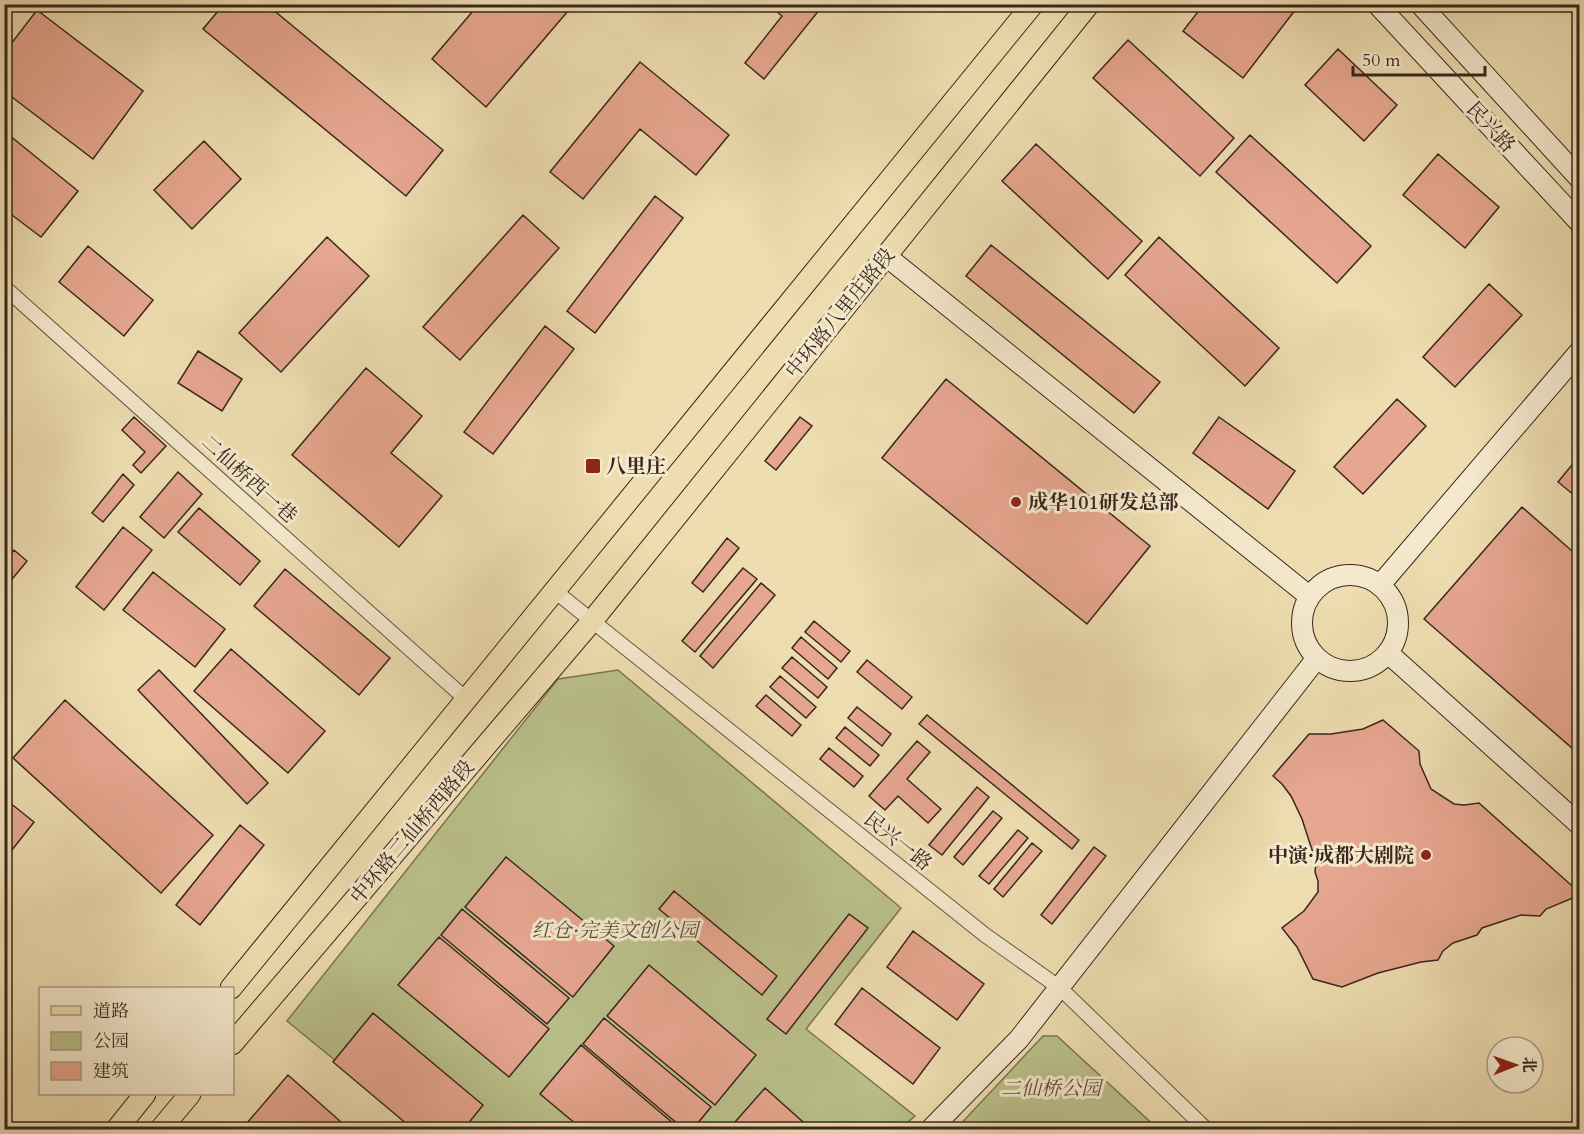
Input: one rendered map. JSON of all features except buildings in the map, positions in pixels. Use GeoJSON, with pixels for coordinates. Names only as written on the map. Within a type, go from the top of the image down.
{"type":"FeatureCollection","features":[{"type":"Feature","properties":{"kind":"main road"},"geometry":{"type":"LineString","coordinates":[[556,592],[1033,4]]}},
{"type":"Feature","properties":{"kind":"main road","name":"中环路八里庄路段"},"geometry":{"type":"LineString","coordinates":[[592,621],[1089,4]]}},
{"type":"Feature","properties":{"kind":"main road","name":"中环路二仙桥西路段"},"geometry":{"type":"LineString","coordinates":[[232,987],[556,592]]}},
{"type":"Feature","properties":{"kind":"main road","name":"中环路二仙桥西路段"},"geometry":{"type":"LineString","coordinates":[[234,1042],[592,621]]}},
{"type":"Feature","properties":{"kind":"main road"},"geometry":{"type":"LineString","coordinates":[[116,1130],[144,1095]]}},
{"type":"Feature","properties":{"kind":"main road"},"geometry":{"type":"LineString","coordinates":[[160,1130],[189,1095]]}},
{"type":"Feature","properties":{"kind":"street","name":"民兴路"},"geometry":{"type":"LineString","coordinates":[[1377,4],[1580,223]]}},
{"type":"Feature","properties":{"kind":"street","name":"民兴路"},"geometry":{"type":"LineString","coordinates":[[1420,4],[1580,179]]}},
{"type":"Feature","properties":{"kind":"street"},"geometry":{"type":"LineString","coordinates":[[886,256],[1309,596]]}},
{"type":"Feature","properties":{"kind":"street","name":"二仙桥西一巷"},"geometry":{"type":"LineString","coordinates":[[4,287],[467,700]]}},
{"type":"Feature","properties":{"kind":"street"},"geometry":{"type":"LineString","coordinates":[[1380,585],[1580,351]]}},
{"type":"Feature","properties":{"kind":"street"},"geometry":{"type":"LineString","coordinates":[[1352,574],[1367,577],[1380,585],[1390,596],[1397,610],[1398,625],[1395,640],[1388,653],[1376,664],[1362,670],[1347,671],[1331,668],[1317,658],[1307,645],[1302,629],[1303,612],[1309,596],[1321,584],[1336,576],[1352,574]]}},
{"type":"Feature","properties":{"kind":"street","name":"民兴一路"},"geometry":{"type":"LineString","coordinates":[[556,592],[985,935],[1060,988],[1207,1130]]}},
{"type":"Feature","properties":{"kind":"street"},"geometry":{"type":"LineString","coordinates":[[1388,653],[1580,825]]}},
{"type":"Feature","properties":{"kind":"street"},"geometry":{"type":"LineString","coordinates":[[930,1130],[1019,1039],[1317,658]]}},
{"type":"Feature","properties":{"kind":"green space","name":"红仓·完美文创公园"},"geometry":{"type":"Polygon","coordinates":[[[618,670],[901,908],[806,1029],[915,1116],[899,1130],[419,1129],[287,1021],[558,679],[618,670]]]}},
{"type":"Feature","properties":{"kind":"green space","name":"二仙桥公园"},"geometry":{"type":"Polygon","coordinates":[[[1043,1036],[1057,1036],[1158,1129],[956,1129],[1043,1036]]]}},
{"type":"Feature","properties":{"kind":"place","name":"八里庄"},"geometry":{"type":"Point","coordinates":[593,466]}},
{"type":"Feature","properties":{"kind":"place","name":"成华101研发总部"},"geometry":{"type":"Point","coordinates":[1016,502]}},
{"type":"Feature","properties":{"kind":"place","name":"中演·成都大剧院"},"geometry":{"type":"Point","coordinates":[1426,855]}}]}
